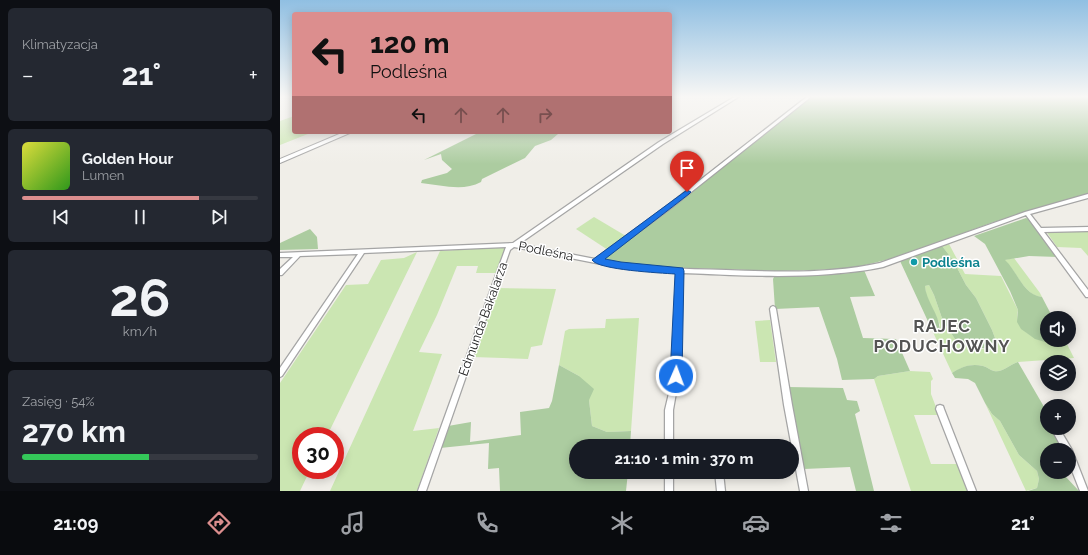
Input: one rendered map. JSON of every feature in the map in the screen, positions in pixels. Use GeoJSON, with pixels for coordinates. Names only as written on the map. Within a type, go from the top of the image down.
{"type":"FeatureCollection","features":[{"type":"Feature","properties":{"kind":"street","name":"Edmunda Bakalarza"},"geometry":{"type":"LineString","coordinates":[[422,491],[508,249],[661,143],[700,119]]}},
{"type":"Feature","properties":{"kind":"street"},"geometry":{"type":"LineString","coordinates":[[596,260],[669,207],[781,119]]}},
{"type":"Feature","properties":{"kind":"street"},"geometry":{"type":"LineString","coordinates":[[280,161],[344,134]]}},
{"type":"Feature","properties":{"kind":"street","name":"Podleśna"},"geometry":{"type":"LineString","coordinates":[[280,255],[513,245],[621,266],[680,271],[768,274],[815,273],[863,269],[881,265],[1028,214],[1088,196]]}},
{"type":"Feature","properties":{"kind":"street"},"geometry":{"type":"LineString","coordinates":[[1028,214],[1088,295]]}},
{"type":"Feature","properties":{"kind":"street"},"geometry":{"type":"LineString","coordinates":[[1041,230],[1088,229]]}},
{"type":"Feature","properties":{"kind":"street"},"geometry":{"type":"LineString","coordinates":[[280,374],[362,252]]}},
{"type":"Feature","properties":{"kind":"street"},"geometry":{"type":"LineString","coordinates":[[280,273],[298,255]]}},
{"type":"Feature","properties":{"kind":"street"},"geometry":{"type":"LineString","coordinates":[[669,439],[669,410],[676,376],[680,271]]}},
{"type":"Feature","properties":{"kind":"street"},"geometry":{"type":"LineString","coordinates":[[773,309],[788,405],[804,491]]}},
{"type":"Feature","properties":{"kind":"street"},"geometry":{"type":"LineString","coordinates":[[940,409],[972,491]]}},
{"type":"Feature","properties":{"kind":"street"},"geometry":{"type":"LineString","coordinates":[[1076,471],[1084,491]]}},
{"type":"Feature","properties":{"kind":"street"},"geometry":{"type":"LineString","coordinates":[[669,479],[669,491]]}},
{"type":"Feature","properties":{"kind":"street"},"geometry":{"type":"LineString","coordinates":[[720,479],[721,491]]}},
{"type":"Feature","properties":{"kind":"green space"},"geometry":{"type":"Polygon","coordinates":[[[292,119],[292,134],[308,134],[280,145],[280,121],[292,119]]]}},
{"type":"Feature","properties":{"kind":"green space"},"geometry":{"type":"Polygon","coordinates":[[[783,119],[1088,119],[1088,194],[991,223],[898,257],[849,269],[779,271],[646,266],[610,261],[604,258],[783,119]]]}},
{"type":"Feature","properties":{"kind":"green space"},"geometry":{"type":"Polygon","coordinates":[[[476,134],[558,134],[551,140],[535,146],[525,158],[482,179],[481,182],[467,187],[452,187],[421,183],[422,180],[447,173],[452,169],[442,160],[441,154],[424,160],[476,134]]]}},
{"type":"Feature","properties":{"kind":"green space"},"geometry":{"type":"Polygon","coordinates":[[[594,217],[626,236],[608,250],[576,229],[594,217]]]}},
{"type":"Feature","properties":{"kind":"green space"},"geometry":{"type":"Polygon","coordinates":[[[1026,218],[1031,220],[1058,257],[1029,256],[1005,260],[1025,288],[1035,295],[1042,297],[1049,311],[1040,311],[1040,340],[1035,339],[1021,329],[1017,322],[1018,310],[1010,291],[985,244],[974,236],[1026,218]]]}},
{"type":"Feature","properties":{"kind":"green space"},"geometry":{"type":"Polygon","coordinates":[[[310,229],[317,237],[318,249],[280,250],[280,243],[310,229]]]}},
{"type":"Feature","properties":{"kind":"green space"},"geometry":{"type":"Polygon","coordinates":[[[1046,231],[1088,231],[1088,256],[1081,248],[1057,247],[1046,231]]]}},
{"type":"Feature","properties":{"kind":"green space"},"geometry":{"type":"Polygon","coordinates":[[[949,244],[965,274],[1001,276],[1018,310],[1018,322],[1024,331],[1040,339],[1040,347],[1068,347],[1072,355],[1040,355],[1040,360],[1018,362],[1000,371],[993,371],[979,365],[971,365],[963,367],[952,373],[932,330],[939,331],[940,325],[926,295],[925,286],[929,285],[943,321],[957,342],[972,347],[995,351],[998,346],[992,330],[976,298],[966,285],[953,260],[942,246],[949,244]]]}},
{"type":"Feature","properties":{"kind":"green space"},"geometry":{"type":"Polygon","coordinates":[[[942,246],[953,260],[966,285],[976,298],[992,330],[998,346],[995,351],[957,342],[943,321],[929,285],[925,286],[926,292],[939,326],[939,331],[932,330],[900,261],[942,246]]]}},
{"type":"Feature","properties":{"kind":"green space"},"geometry":{"type":"Polygon","coordinates":[[[503,247],[505,249],[496,273],[476,273],[478,266],[457,266],[437,315],[419,352],[442,354],[413,431],[439,428],[417,491],[330,491],[336,479],[344,479],[344,460],[440,251],[503,247]]]}},
{"type":"Feature","properties":{"kind":"green space"},"geometry":{"type":"Polygon","coordinates":[[[417,252],[331,427],[292,427],[292,479],[306,479],[300,491],[280,491],[280,383],[346,285],[368,284],[381,260],[404,258],[417,252]]]}},
{"type":"Feature","properties":{"kind":"green space"},"geometry":{"type":"Polygon","coordinates":[[[1014,258],[1042,297],[1035,295],[1025,288],[1004,260],[1014,258]]]}},
{"type":"Feature","properties":{"kind":"green space"},"geometry":{"type":"Polygon","coordinates":[[[864,270],[875,296],[850,297],[863,338],[896,339],[910,371],[878,376],[874,379],[842,380],[837,359],[819,307],[775,309],[773,279],[774,277],[851,273],[864,270]]]}},
{"type":"Feature","properties":{"kind":"green space"},"geometry":{"type":"Polygon","coordinates":[[[497,288],[556,289],[542,345],[531,347],[528,359],[473,357],[497,288]]]}},
{"type":"Feature","properties":{"kind":"green space"},"geometry":{"type":"Polygon","coordinates":[[[639,318],[631,431],[607,432],[592,426],[589,400],[579,376],[559,365],[565,331],[569,329],[605,328],[606,319],[639,318]]]}},
{"type":"Feature","properties":{"kind":"green space"},"geometry":{"type":"Polygon","coordinates":[[[770,320],[776,362],[760,362],[755,321],[770,320]]]}},
{"type":"Feature","properties":{"kind":"green space"},"geometry":{"type":"Polygon","coordinates":[[[1018,362],[1040,400],[1040,435],[1055,435],[1059,443],[1040,443],[1040,479],[1068,479],[1079,491],[1028,491],[1037,488],[1039,479],[1037,471],[1019,455],[1000,421],[992,414],[985,403],[975,383],[968,379],[955,378],[952,373],[970,365],[983,366],[993,371],[1000,371],[1018,362]]]}},
{"type":"Feature","properties":{"kind":"green space"},"geometry":{"type":"Polygon","coordinates":[[[559,365],[579,376],[594,389],[589,400],[592,426],[607,432],[631,431],[630,439],[569,439],[569,479],[627,479],[626,491],[500,491],[499,468],[488,469],[489,443],[440,448],[448,426],[471,422],[470,442],[521,435],[520,412],[549,408],[552,401],[559,365]]]}},
{"type":"Feature","properties":{"kind":"green space"},"geometry":{"type":"Polygon","coordinates":[[[910,371],[930,372],[933,379],[931,381],[931,394],[939,415],[914,415],[931,464],[958,464],[969,491],[911,491],[874,379],[878,376],[910,371]]]}},
{"type":"Feature","properties":{"kind":"green space"},"geometry":{"type":"Polygon","coordinates":[[[788,387],[843,388],[847,400],[857,401],[860,411],[855,414],[874,491],[856,491],[850,467],[804,469],[788,387]]]}},
{"type":"Feature","properties":{"kind":"green space"},"geometry":{"type":"Polygon","coordinates":[[[985,403],[992,414],[1000,421],[1019,455],[1037,471],[1039,479],[1037,488],[1026,491],[985,403]]]}},
{"type":"Feature","properties":{"kind":"place","name":"Podleśna"},"geometry":{"type":"Point","coordinates":[914,262]}},
{"type":"Feature","properties":{"kind":"district","name":"RAJEC PODUCHOWNY"},"geometry":{"type":"Point","coordinates":[942,336]}},
{"type":"Feature","properties":{"kind":"route"},"geometry":{"type":"LineString","coordinates":[[676,376],[680,271],[621,266],[596,260],[669,207],[687,192]]}}]}
